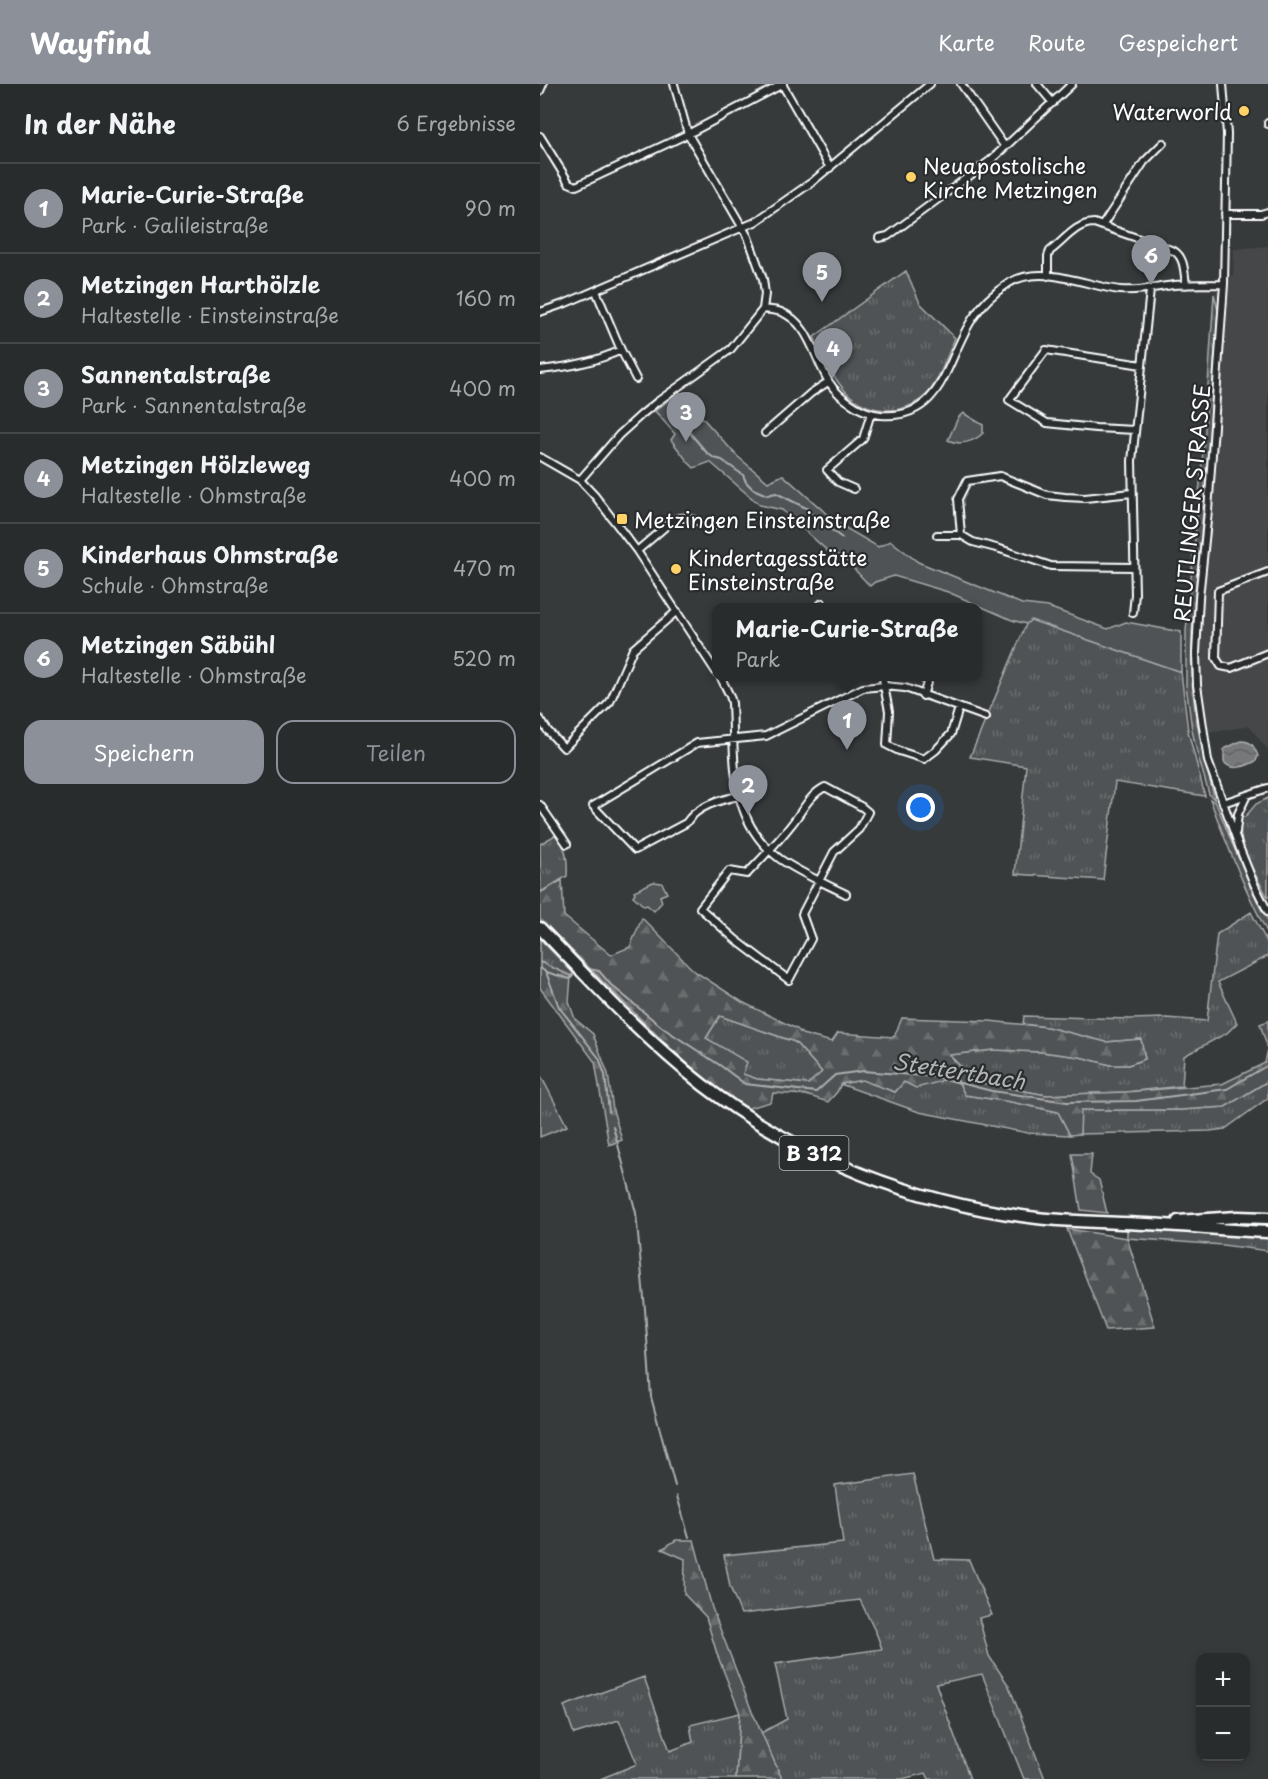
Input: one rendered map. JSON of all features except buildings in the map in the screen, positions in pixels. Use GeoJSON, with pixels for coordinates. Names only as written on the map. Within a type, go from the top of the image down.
{"type":"FeatureCollection","features":[{"type":"Feature","properties":{"kind":"highway","name":"B 312"},"geometry":{"type":"LineString","coordinates":[[540,928],[635,1026],[704,1086],[746,1115],[836,1164],[890,1185],[940,1200],[1019,1215],[1089,1222],[1268,1232]]}},
{"type":"Feature","properties":{"kind":"highway","name":"B 312"},"geometry":{"type":"LineString","coordinates":[[1148,1224],[1210,1218],[1268,1218]]}},
{"type":"Feature","properties":{"kind":"street"},"geometry":{"type":"LineString","coordinates":[[540,91],[543,84]]}},
{"type":"Feature","properties":{"kind":"street"},"geometry":{"type":"LineString","coordinates":[[580,480],[619,435],[657,402],[732,349],[764,309],[763,279],[743,227],[688,134],[674,84]]}},
{"type":"Feature","properties":{"kind":"street"},"geometry":{"type":"LineString","coordinates":[[540,136],[569,183],[576,186],[688,134],[783,84],[830,168]]}},
{"type":"Feature","properties":{"kind":"street"},"geometry":{"type":"LineString","coordinates":[[540,312],[596,291],[755,222],[830,168],[930,84]]}},
{"type":"Feature","properties":{"kind":"street"},"geometry":{"type":"LineString","coordinates":[[961,84],[1005,147]]}},
{"type":"Feature","properties":{"kind":"street"},"geometry":{"type":"LineString","coordinates":[[1037,84],[1053,103]]}},
{"type":"Feature","properties":{"kind":"street"},"geometry":{"type":"LineString","coordinates":[[879,238],[888,236],[991,160],[1072,84]]}},
{"type":"Feature","properties":{"kind":"street","name":"REUTLINGER STRASSE"},"geometry":{"type":"LineString","coordinates":[[1223,84],[1227,134],[1224,284],[1208,511],[1199,598],[1197,685],[1208,760],[1236,839],[1268,912]]}},
{"type":"Feature","properties":{"kind":"street"},"geometry":{"type":"LineString","coordinates":[[1102,226],[1140,168],[1163,143]]}},
{"type":"Feature","properties":{"kind":"street"},"geometry":{"type":"LineString","coordinates":[[1225,214],[1268,212]]}},
{"type":"Feature","properties":{"kind":"street"},"geometry":{"type":"LineString","coordinates":[[1048,276],[1050,251],[1085,223],[1094,223],[1180,255],[1183,260],[1186,285]]}},
{"type":"Feature","properties":{"kind":"street"},"geometry":{"type":"LineString","coordinates":[[764,309],[780,311],[797,323],[804,332],[828,381],[837,393],[847,401],[871,413],[882,415],[898,414],[920,407],[931,398],[940,386],[973,317],[993,295],[1011,282],[1023,278],[1048,276],[1120,290],[1224,284]]}},
{"type":"Feature","properties":{"kind":"street"},"geometry":{"type":"LineString","coordinates":[[1133,613],[1136,594],[1132,461],[1150,290]]}},
{"type":"Feature","properties":{"kind":"street"},"geometry":{"type":"LineString","coordinates":[[596,291],[636,379]]}},
{"type":"Feature","properties":{"kind":"street"},"geometry":{"type":"LineString","coordinates":[[540,370],[568,368],[612,355],[621,350]]}},
{"type":"Feature","properties":{"kind":"street"},"geometry":{"type":"LineString","coordinates":[[1135,430],[1098,429],[1047,423],[1008,400],[1046,350],[1142,365]]}},
{"type":"Feature","properties":{"kind":"street"},"geometry":{"type":"LineString","coordinates":[[765,433],[828,381]]}},
{"type":"Feature","properties":{"kind":"street"},"geometry":{"type":"LineString","coordinates":[[855,489],[838,482],[827,470],[863,439],[871,413]]}},
{"type":"Feature","properties":{"kind":"street"},"geometry":{"type":"LineString","coordinates":[[540,457],[580,480],[595,495],[637,551],[712,665]]}},
{"type":"Feature","properties":{"kind":"street"},"geometry":{"type":"LineString","coordinates":[[961,535],[958,499],[967,481],[1000,476],[1047,495],[1065,497],[1085,498],[1132,493]]}},
{"type":"Feature","properties":{"kind":"street"},"geometry":{"type":"LineString","coordinates":[[637,551],[673,520],[681,516],[702,525],[713,526]]}},
{"type":"Feature","properties":{"kind":"street"},"geometry":{"type":"LineString","coordinates":[[937,535],[961,535],[973,542],[1052,566],[1134,567]]}},
{"type":"Feature","properties":{"kind":"street"},"geometry":{"type":"LineString","coordinates":[[1268,572],[1218,591],[1216,658],[1221,666],[1231,668],[1268,653]]}},
{"type":"Feature","properties":{"kind":"street"},"geometry":{"type":"LineString","coordinates":[[540,719],[564,748],[610,702],[633,649],[677,611]]}},
{"type":"Feature","properties":{"kind":"street"},"geometry":{"type":"LineString","coordinates":[[724,681],[730,696],[738,796],[746,820],[769,849],[785,862],[846,894]]}},
{"type":"Feature","properties":{"kind":"street"},"geometry":{"type":"LineString","coordinates":[[884,681],[889,711],[887,745],[899,751],[924,759],[951,734],[959,708]]}},
{"type":"Feature","properties":{"kind":"street"},"geometry":{"type":"LineString","coordinates":[[923,696],[928,681]]}},
{"type":"Feature","properties":{"kind":"street"},"geometry":{"type":"LineString","coordinates":[[738,796],[714,802],[690,816],[686,823],[635,850],[592,806],[697,743],[766,736],[863,688],[884,686],[905,688],[986,717]]}},
{"type":"Feature","properties":{"kind":"street"},"geometry":{"type":"LineString","coordinates":[[825,787],[867,812],[859,829],[834,852],[802,914],[812,939],[789,980],[736,940],[700,908],[729,871],[747,874],[769,849],[793,823],[803,807],[820,789],[825,787]]}},
{"type":"Feature","properties":{"kind":"street"},"geometry":{"type":"LineString","coordinates":[[1223,803],[1268,788]]}},
{"type":"Feature","properties":{"kind":"street"},"geometry":{"type":"LineString","coordinates":[[1236,839],[1238,814],[1247,795]]}},
{"type":"Feature","properties":{"kind":"street"},"geometry":{"type":"LineString","coordinates":[[540,805],[567,844]]}},
{"type":"Feature","properties":{"kind":"shaded area"},"geometry":{"type":"Polygon","coordinates":[[[1268,246],[1268,750],[1249,726],[1199,735],[1194,700],[1193,633],[1217,302],[1214,294],[1233,275],[1234,249],[1268,246]]]}},
{"type":"Feature","properties":{"kind":"green space"},"geometry":{"type":"Polygon","coordinates":[[[906,271],[920,303],[955,338],[937,380],[925,396],[902,408],[876,409],[851,397],[842,387],[827,364],[814,337],[906,271]]]}},
{"type":"Feature","properties":{"kind":"green space"},"geometry":{"type":"Polygon","coordinates":[[[1214,294],[1218,310],[1194,613],[1192,680],[1203,751],[1215,800],[1209,794],[1197,752],[1186,685],[1186,631],[1205,430],[1214,294]]]}},
{"type":"Feature","properties":{"kind":"green space"},"geometry":{"type":"Polygon","coordinates":[[[679,392],[737,456],[768,482],[783,475],[837,523],[878,547],[891,541],[918,562],[1022,604],[1048,607],[1108,629],[1126,622],[1181,632],[1181,672],[1031,620],[1026,624],[1012,620],[982,607],[982,603],[973,603],[948,592],[894,576],[870,586],[842,556],[831,554],[782,510],[760,505],[710,462],[694,468],[671,440],[675,434],[655,411],[679,392]]]}},
{"type":"Feature","properties":{"kind":"green space"},"geometry":{"type":"Polygon","coordinates":[[[963,413],[983,425],[983,433],[967,442],[957,443],[948,440],[958,418],[963,413]]]}},
{"type":"Feature","properties":{"kind":"green space"},"geometry":{"type":"Polygon","coordinates":[[[1031,620],[1181,672],[1188,731],[1205,796],[1115,782],[1103,880],[1015,874],[1026,766],[970,757],[1027,622],[1031,620]]]}},
{"type":"Feature","properties":{"kind":"green space"},"geometry":{"type":"Polygon","coordinates":[[[1268,798],[1268,898],[1244,849],[1240,828],[1241,817],[1245,817],[1256,804],[1268,798]]]}},
{"type":"Feature","properties":{"kind":"green space"},"geometry":{"type":"Polygon","coordinates":[[[1210,799],[1216,803],[1260,907],[1268,920],[1268,934],[1237,868],[1210,799]]]}},
{"type":"Feature","properties":{"kind":"green space"},"geometry":{"type":"Polygon","coordinates":[[[557,834],[566,854],[567,876],[541,892],[540,844],[557,834]]]}},
{"type":"Feature","properties":{"kind":"green space"},"geometry":{"type":"Polygon","coordinates":[[[562,880],[564,916],[611,955],[630,947],[642,918],[694,971],[742,1002],[797,1029],[802,1034],[832,1042],[838,1033],[894,1037],[902,1018],[989,1021],[1047,1027],[1106,1042],[1141,1039],[1145,1059],[1128,1065],[1111,1065],[1080,1057],[1042,1052],[993,1050],[949,1055],[976,1082],[1046,1095],[1126,1092],[1222,1084],[1265,1063],[1268,1049],[1268,1081],[1225,1107],[1180,1110],[1081,1110],[1080,1134],[1070,1135],[1058,1112],[965,1095],[955,1075],[916,1088],[904,1082],[895,1092],[862,1080],[841,1084],[828,1102],[806,1095],[773,1093],[771,1102],[745,1109],[694,1070],[540,919],[540,893],[562,880]],[[720,1016],[706,1038],[747,1062],[743,1074],[757,1079],[808,1084],[822,1072],[795,1042],[720,1016]]]}},
{"type":"Feature","properties":{"kind":"green space"},"geometry":{"type":"Polygon","coordinates":[[[653,882],[662,883],[667,893],[660,896],[662,902],[654,911],[633,896],[634,891],[653,882]]]}},
{"type":"Feature","properties":{"kind":"green space"},"geometry":{"type":"Polygon","coordinates":[[[1251,912],[1268,944],[1268,956],[1218,982],[1237,1023],[1227,1033],[1184,1056],[1182,1086],[1126,1092],[1046,1095],[976,1082],[949,1055],[993,1050],[1042,1052],[1080,1057],[1111,1065],[1128,1065],[1145,1059],[1141,1039],[1106,1042],[1047,1027],[1023,1024],[1024,1016],[1166,1018],[1207,1021],[1217,934],[1251,912]]]}},
{"type":"Feature","properties":{"kind":"green space"},"geometry":{"type":"Polygon","coordinates":[[[540,939],[573,973],[571,976],[540,962],[540,939]]]}},
{"type":"Feature","properties":{"kind":"green space"},"geometry":{"type":"Polygon","coordinates":[[[540,962],[571,976],[569,1002],[575,1019],[593,1034],[608,1074],[613,1110],[622,1140],[609,1145],[595,1062],[540,988],[540,962]]]}},
{"type":"Feature","properties":{"kind":"green space"},"geometry":{"type":"Polygon","coordinates":[[[720,1016],[795,1042],[822,1072],[808,1084],[757,1079],[742,1074],[706,1038],[720,1016]]]}},
{"type":"Feature","properties":{"kind":"green space"},"geometry":{"type":"Polygon","coordinates":[[[1268,1021],[1268,1049],[1260,1024],[1268,1021]]]}},
{"type":"Feature","properties":{"kind":"green space"},"geometry":{"type":"Polygon","coordinates":[[[540,1074],[567,1126],[540,1137],[540,1074]]]}},
{"type":"Feature","properties":{"kind":"green space"},"geometry":{"type":"Polygon","coordinates":[[[955,1075],[965,1095],[1058,1112],[1070,1135],[1028,1133],[919,1112],[840,1084],[862,1080],[895,1092],[904,1082],[937,1082],[955,1075]]]}},
{"type":"Feature","properties":{"kind":"green space"},"geometry":{"type":"Polygon","coordinates":[[[1268,1081],[1268,1098],[1225,1129],[1080,1134],[1080,1110],[1180,1110],[1225,1107],[1268,1081]]]}},
{"type":"Feature","properties":{"kind":"green space"},"geometry":{"type":"Polygon","coordinates":[[[1072,1154],[1092,1154],[1090,1174],[1099,1180],[1107,1213],[1081,1210],[1072,1154]]]}},
{"type":"Feature","properties":{"kind":"green space"},"geometry":{"type":"Polygon","coordinates":[[[1067,1229],[1127,1238],[1155,1327],[1106,1330],[1067,1229]]]}},
{"type":"Feature","properties":{"kind":"green space"},"geometry":{"type":"Polygon","coordinates":[[[1127,1229],[1268,1238],[1268,1251],[1223,1245],[1127,1238],[1127,1229]]]}},
{"type":"Feature","properties":{"kind":"green space"},"geometry":{"type":"Polygon","coordinates":[[[913,1474],[934,1559],[969,1560],[992,1615],[979,1618],[989,1656],[1009,1686],[1045,1779],[1024,1779],[982,1674],[936,1684],[970,1779],[929,1779],[926,1773],[902,1779],[782,1779],[761,1733],[787,1719],[775,1664],[882,1649],[860,1600],[741,1614],[730,1587],[724,1555],[843,1543],[835,1485],[913,1474]]]}},
{"type":"Feature","properties":{"kind":"green space"},"geometry":{"type":"Polygon","coordinates":[[[676,1540],[694,1540],[712,1608],[751,1709],[782,1779],[736,1779],[740,1713],[717,1654],[706,1617],[684,1594],[685,1559],[662,1549],[676,1540]]]}},
{"type":"Feature","properties":{"kind":"green space"},"geometry":{"type":"Polygon","coordinates":[[[644,1677],[670,1751],[693,1742],[690,1725],[740,1713],[736,1779],[600,1779],[637,1764],[619,1720],[574,1734],[564,1706],[644,1677]]]}},
{"type":"Feature","properties":{"kind":"water"},"geometry":{"type":"Polygon","coordinates":[[[1241,741],[1250,743],[1258,756],[1256,761],[1248,765],[1231,767],[1224,762],[1224,749],[1241,741]]]}},
{"type":"Feature","properties":{"kind":"waterway"},"geometry":{"type":"LineString","coordinates":[[668,416],[684,426],[707,453],[722,460],[743,475],[753,489],[767,495],[776,493],[808,509],[813,516],[842,538]]}},
{"type":"Feature","properties":{"kind":"waterway","name":"Stettertbach"},"geometry":{"type":"LineString","coordinates":[[540,968],[570,979],[577,971]]}},
{"type":"Feature","properties":{"kind":"waterway","name":"Stettertbach"},"geometry":{"type":"LineString","coordinates":[[584,968],[599,971],[611,985],[663,1028],[745,1084],[816,1092],[835,1075],[863,1071],[936,1077],[992,1091],[1067,1102],[1136,1101],[1227,1089],[1268,1065]]}},
{"type":"Feature","properties":{"kind":"waterway"},"geometry":{"type":"LineString","coordinates":[[546,972],[559,1007],[599,1058],[605,1075],[609,1112]]}},
{"type":"Feature","properties":{"kind":"waterway"},"geometry":{"type":"LineString","coordinates":[[613,1126],[636,1213],[651,1397],[675,1486]]}},
{"type":"Feature","properties":{"kind":"waterway"},"geometry":{"type":"LineString","coordinates":[[677,1496],[689,1537]]}},
{"type":"Feature","properties":{"kind":"place","name":"Waterworld"},"geometry":{"type":"Point","coordinates":[1244,111]}},
{"type":"Feature","properties":{"kind":"place","name":"Neuapostolische Kirche Metzingen"},"geometry":{"type":"Point","coordinates":[911,177]}},
{"type":"Feature","properties":{"kind":"place","name":"Metzingen Säbühl"},"geometry":{"type":"Point","coordinates":[1151,285]}},
{"type":"Feature","properties":{"kind":"place","name":"Kinderhaus Ohmstraße"},"geometry":{"type":"Point","coordinates":[822,302]}},
{"type":"Feature","properties":{"kind":"place","name":"Metzingen Hölzleweg"},"geometry":{"type":"Point","coordinates":[833,378]}},
{"type":"Feature","properties":{"kind":"place","name":"Sannentalstraße"},"geometry":{"type":"Point","coordinates":[686,442]}},
{"type":"Feature","properties":{"kind":"place","name":"Metzingen Einsteinstraße"},"geometry":{"type":"Point","coordinates":[622,519]}},
{"type":"Feature","properties":{"kind":"place","name":"Kindertagesstätte Einsteinstraße"},"geometry":{"type":"Point","coordinates":[676,569]}},
{"type":"Feature","properties":{"kind":"place","name":"Marie-Curie-Straße"},"geometry":{"type":"Point","coordinates":[847,750]}},
{"type":"Feature","properties":{"kind":"place","name":"Metzingen Harthölzle"},"geometry":{"type":"Point","coordinates":[748,815]}}]}
